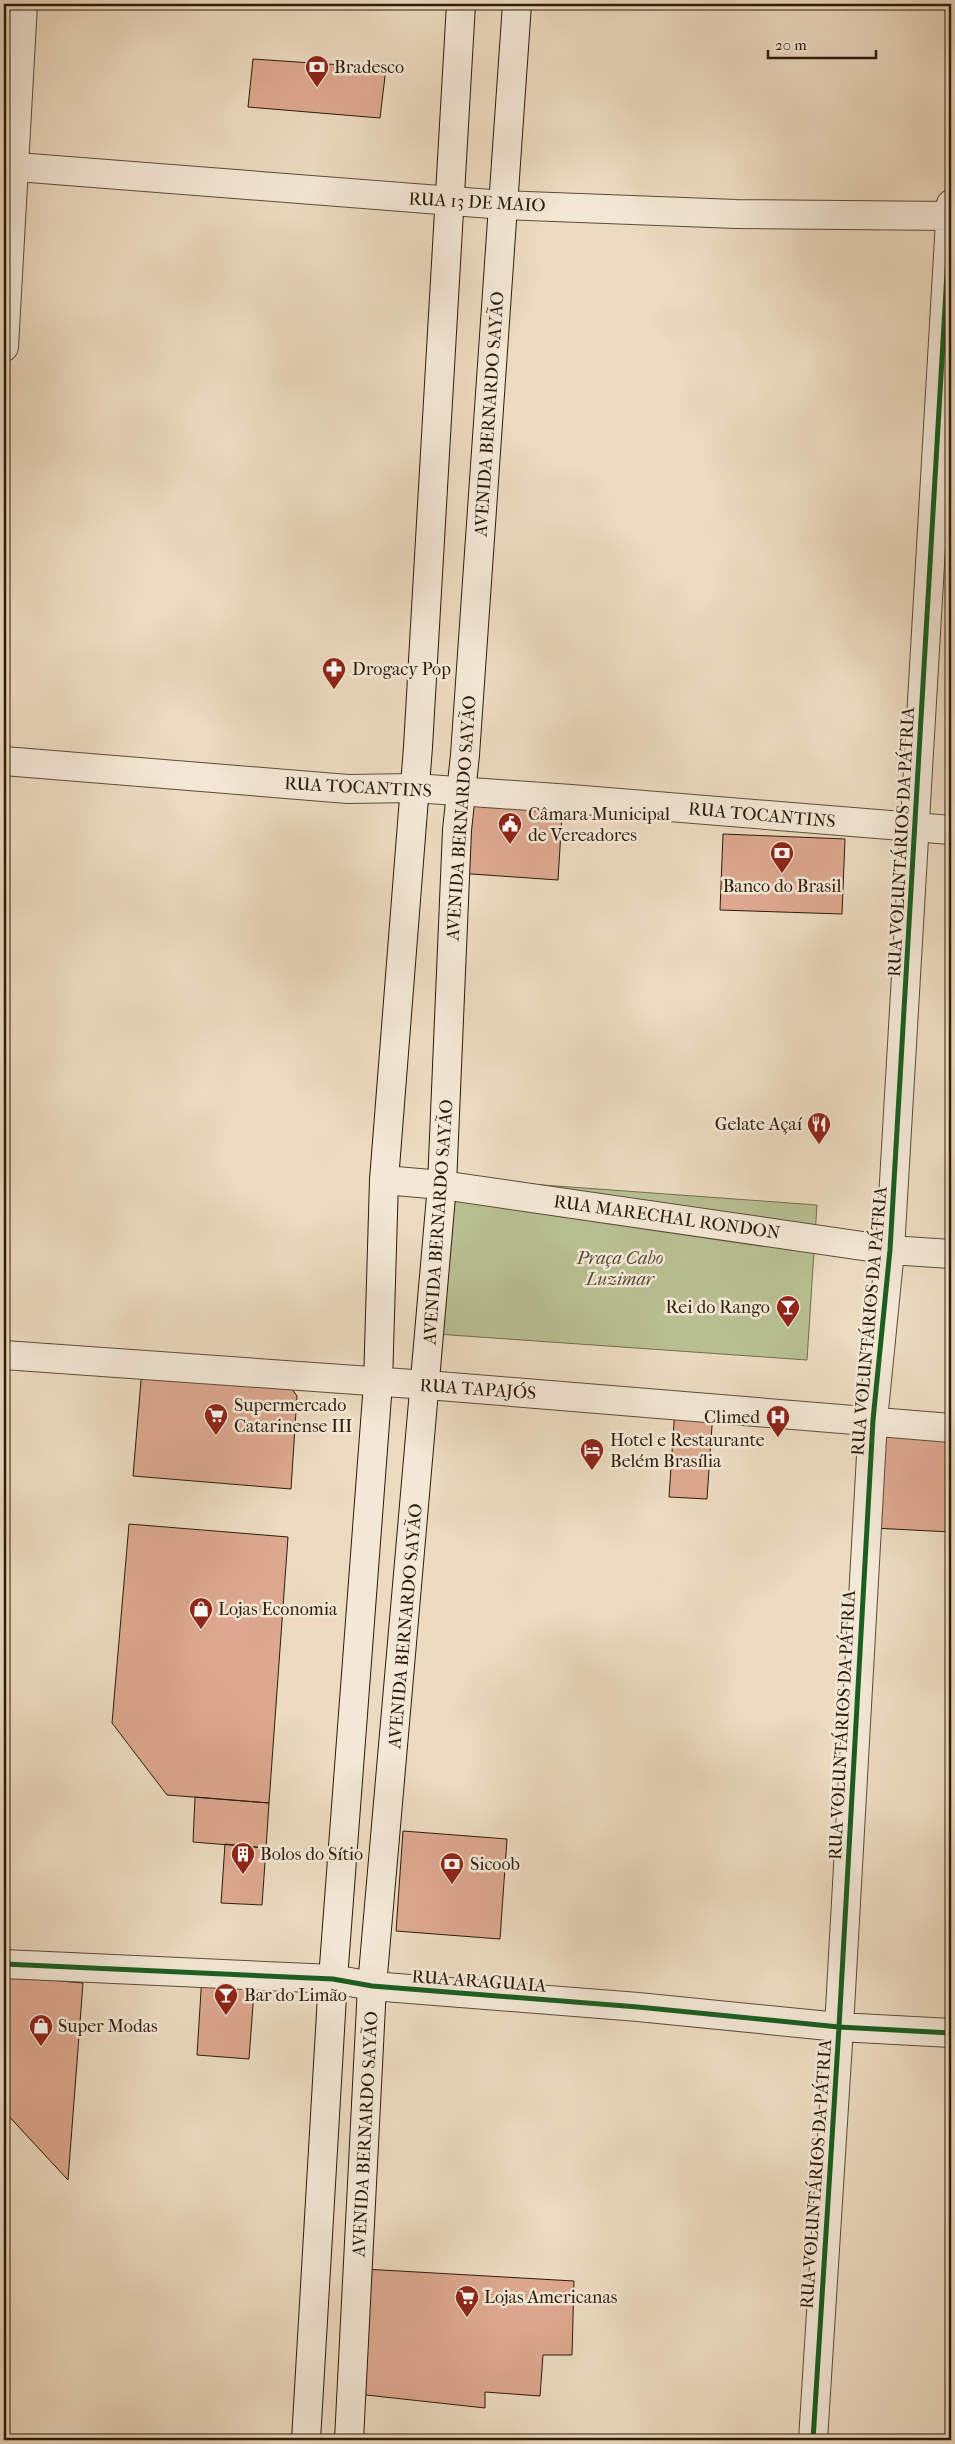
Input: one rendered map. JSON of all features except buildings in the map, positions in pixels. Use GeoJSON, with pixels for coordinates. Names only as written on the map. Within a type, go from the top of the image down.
{"type":"FeatureCollection","features":[{"type":"Feature","properties":{"kind":"street"},"geometry":{"type":"LineString","coordinates":[[4,347],[10,166],[23,4]]}},
{"type":"Feature","properties":{"kind":"street"},"geometry":{"type":"LineString","coordinates":[[306,2440],[333,1978],[378,1383],[384,1180],[418,747],[448,202],[462,4]]}},
{"type":"Feature","properties":{"kind":"street","name":"AVENIDA BERNARDO SAYÃO"},"geometry":{"type":"LineString","coordinates":[[349,2440],[372,1986],[427,1385],[442,1185],[461,792],[517,4]]}},
{"type":"Feature","properties":{"kind":"street","name":"RUA 13 DE MAIO"},"geometry":{"type":"LineString","coordinates":[[10,166],[504,205],[736,214],[951,212]]}},
{"type":"Feature","properties":{"kind":"street","name":"RUA VOLUNTÁRIOS DA PÁTRIA"},"geometry":{"type":"LineString","coordinates":[[813,2440],[840,2027],[873,1420],[890,1250],[951,212]]}},
{"type":"Feature","properties":{"kind":"street","name":"RUA TOCANTINS"},"geometry":{"type":"LineString","coordinates":[[4,761],[348,789],[414,788],[571,799],[951,830]]}},
{"type":"Feature","properties":{"kind":"street","name":"RUA MARECHAL RONDON"},"geometry":{"type":"LineString","coordinates":[[384,1180],[442,1185],[890,1250],[951,1254]]}},
{"type":"Feature","properties":{"kind":"street","name":"RUA TAPAJÓS"},"geometry":{"type":"LineString","coordinates":[[4,1355],[427,1385],[873,1420],[951,1428]]}},
{"type":"Feature","properties":{"kind":"street","name":"RUA ARAGUAIA"},"geometry":{"type":"LineString","coordinates":[[4,1964],[333,1978],[372,1986],[638,2007],[840,2027],[951,2033]]}},
{"type":"Feature","properties":{"kind":"green space","name":"Praça Cabo Luzimar"},"geometry":{"type":"Polygon","coordinates":[[[433,1177],[817,1205],[807,1360],[422,1333],[433,1177]]]}},
{"type":"Feature","properties":{"kind":"cycle path"},"geometry":{"type":"LineString","coordinates":[[813,2440],[839,2027],[873,1420],[890,1250],[951,204]]}},
{"type":"Feature","properties":{"kind":"cycle path"},"geometry":{"type":"LineString","coordinates":[[4,1964],[333,1979],[372,1986],[638,2007],[839,2027],[951,2033]]}},
{"type":"Feature","properties":{"kind":"place","name":"Bradesco"},"geometry":{"type":"Point","coordinates":[317,88]}},
{"type":"Feature","properties":{"kind":"place","name":"Drogacy Pop"},"geometry":{"type":"Point","coordinates":[334,690]}},
{"type":"Feature","properties":{"kind":"place","name":"Câmara Municipal de Vereadores"},"geometry":{"type":"Point","coordinates":[510,845]}},
{"type":"Feature","properties":{"kind":"place","name":"Banco do Brasil"},"geometry":{"type":"Point","coordinates":[782,874]}},
{"type":"Feature","properties":{"kind":"place","name":"Gelate Açaí"},"geometry":{"type":"Point","coordinates":[819,1145]}},
{"type":"Feature","properties":{"kind":"place","name":"Rei do Rango"},"geometry":{"type":"Point","coordinates":[788,1328]}},
{"type":"Feature","properties":{"kind":"place","name":"Supermercado Catarinense III"},"geometry":{"type":"Point","coordinates":[216,1436]}},
{"type":"Feature","properties":{"kind":"place","name":"Climed"},"geometry":{"type":"Point","coordinates":[778,1438]}},
{"type":"Feature","properties":{"kind":"place","name":"Hotel e Restaurante Belém Brasília"},"geometry":{"type":"Point","coordinates":[592,1471]}},
{"type":"Feature","properties":{"kind":"place","name":"Lojas Economia"},"geometry":{"type":"Point","coordinates":[201,1630]}},
{"type":"Feature","properties":{"kind":"place","name":"Bolos do Sítio"},"geometry":{"type":"Point","coordinates":[243,1875]}},
{"type":"Feature","properties":{"kind":"place","name":"Sicoob"},"geometry":{"type":"Point","coordinates":[452,1885]}},
{"type":"Feature","properties":{"kind":"place","name":"Bar do Limão"},"geometry":{"type":"Point","coordinates":[226,2016]}},
{"type":"Feature","properties":{"kind":"place","name":"Super Modas"},"geometry":{"type":"Point","coordinates":[41,2047]}},
{"type":"Feature","properties":{"kind":"place","name":"Lojas Americanas"},"geometry":{"type":"Point","coordinates":[467,2318]}}]}
